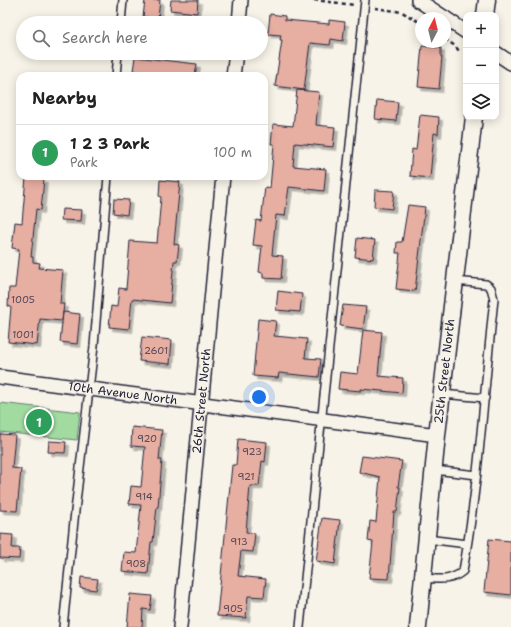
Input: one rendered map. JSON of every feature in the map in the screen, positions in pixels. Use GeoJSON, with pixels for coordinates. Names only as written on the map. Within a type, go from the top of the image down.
{"type":"FeatureCollection","features":[{"type":"Feature","properties":{"kind":"street"},"geometry":{"type":"LineString","coordinates":[[239,16],[241,0]]}},
{"type":"Feature","properties":{"kind":"street"},"geometry":{"type":"LineString","coordinates":[[418,0],[436,12]]}},
{"type":"Feature","properties":{"kind":"street"},"geometry":{"type":"LineString","coordinates":[[485,12],[487,0]]}},
{"type":"Feature","properties":{"kind":"street"},"geometry":{"type":"LineString","coordinates":[[451,22],[463,30]]}},
{"type":"Feature","properties":{"kind":"street"},"geometry":{"type":"LineString","coordinates":[[499,55],[511,63]]}},
{"type":"Feature","properties":{"kind":"street"},"geometry":{"type":"LineString","coordinates":[[234,72],[235,60]]}},
{"type":"Feature","properties":{"kind":"street","name":"25th Street North"},"geometry":{"type":"LineString","coordinates":[[418,627],[437,435],[474,120]]}},
{"type":"Feature","properties":{"kind":"street","name":"26th Street North"},"geometry":{"type":"LineString","coordinates":[[180,627],[223,180]]}},
{"type":"Feature","properties":{"kind":"street","name":"10th Avenue North"},"geometry":{"type":"LineString","coordinates":[[0,376],[437,435]]}},
{"type":"Feature","properties":{"kind":"lane"},"geometry":{"type":"LineString","coordinates":[[122,16],[123,0]]}},
{"type":"Feature","properties":{"kind":"lane"},"geometry":{"type":"LineString","coordinates":[[300,627],[365,0]]}},
{"type":"Feature","properties":{"kind":"lane"},"geometry":{"type":"LineString","coordinates":[[116,72],[117,60]]}},
{"type":"Feature","properties":{"kind":"lane"},"geometry":{"type":"LineString","coordinates":[[63,627],[94,346],[108,180]]}},
{"type":"Feature","properties":{"kind":"lane"},"geometry":{"type":"LineString","coordinates":[[423,578],[446,580],[463,572],[477,475],[494,299],[491,288],[486,284],[455,281]]}},
{"type":"Feature","properties":{"kind":"lane"},"geometry":{"type":"LineString","coordinates":[[442,394],[485,398]]}},
{"type":"Feature","properties":{"kind":"lane"},"geometry":{"type":"LineString","coordinates":[[434,470],[477,475]]}},
{"type":"Feature","properties":{"kind":"lane"},"geometry":{"type":"LineString","coordinates":[[427,539],[467,544]]}},
{"type":"Feature","properties":{"kind":"path"},"geometry":{"type":"LineString","coordinates":[[451,43],[459,51]]}},
{"type":"Feature","properties":{"kind":"green space"},"geometry":{"type":"Polygon","coordinates":[[[0,403],[80,412],[77,440],[0,432],[0,403]]]}},
{"type":"Feature","properties":{"kind":"building"},"geometry":{"type":"Polygon","coordinates":[[[145,0],[160,0],[158,16],[143,16],[145,0]]]}},
{"type":"Feature","properties":{"kind":"building"},"geometry":{"type":"Polygon","coordinates":[[[171,0],[198,0],[197,13],[170,10],[171,0]]]}},
{"type":"Feature","properties":{"kind":"building"},"geometry":{"type":"Polygon","coordinates":[[[270,14],[285,16],[285,20],[329,24],[329,20],[345,22],[343,41],[331,39],[330,45],[310,43],[304,90],[275,86],[282,40],[280,40],[281,35],[268,34],[270,14]]]}},
{"type":"Feature","properties":{"kind":"building"},"geometry":{"type":"Polygon","coordinates":[[[422,48],[441,48],[442,57],[439,89],[418,87],[422,48]]]}},
{"type":"Feature","properties":{"kind":"building"},"geometry":{"type":"Polygon","coordinates":[[[135,60],[162,60],[197,64],[196,72],[133,71],[135,60]]]}},
{"type":"Feature","properties":{"kind":"building"},"geometry":{"type":"Polygon","coordinates":[[[297,90],[319,92],[316,125],[335,127],[333,147],[295,143],[293,166],[326,169],[324,191],[289,187],[285,216],[276,215],[272,255],[283,256],[281,279],[263,278],[263,273],[259,272],[262,246],[253,245],[256,220],[261,221],[265,187],[270,188],[274,144],[271,144],[273,124],[293,126],[297,90]]]}},
{"type":"Feature","properties":{"kind":"building"},"geometry":{"type":"Polygon","coordinates":[[[377,100],[398,102],[396,121],[375,119],[377,100]]]}},
{"type":"Feature","properties":{"kind":"building"},"geometry":{"type":"Polygon","coordinates":[[[420,115],[439,117],[438,134],[434,133],[430,178],[410,176],[412,149],[416,150],[420,115]]]}},
{"type":"Feature","properties":{"kind":"building"},"geometry":{"type":"Polygon","coordinates":[[[26,180],[44,180],[41,210],[36,209],[31,257],[33,257],[33,262],[40,263],[39,268],[63,270],[60,304],[64,304],[62,321],[40,319],[37,345],[8,342],[11,307],[8,306],[9,288],[15,288],[19,249],[12,248],[15,222],[22,223],[26,180]]]}},
{"type":"Feature","properties":{"kind":"building"},"geometry":{"type":"Polygon","coordinates":[[[160,180],[180,182],[174,244],[179,245],[177,261],[174,261],[170,303],[132,299],[129,329],[109,327],[111,306],[117,307],[119,288],[126,289],[130,241],[157,243],[161,197],[159,196],[160,180]]]}},
{"type":"Feature","properties":{"kind":"building"},"geometry":{"type":"Polygon","coordinates":[[[375,190],[394,191],[392,209],[374,207],[375,190]]]}},
{"type":"Feature","properties":{"kind":"building"},"geometry":{"type":"Polygon","coordinates":[[[114,199],[129,200],[127,215],[113,213],[114,199]]]}},
{"type":"Feature","properties":{"kind":"building"},"geometry":{"type":"Polygon","coordinates":[[[408,205],[425,207],[415,291],[396,289],[400,253],[396,253],[397,242],[402,242],[408,205]]]}},
{"type":"Feature","properties":{"kind":"building"},"geometry":{"type":"Polygon","coordinates":[[[62,209],[82,210],[81,221],[61,220],[62,209]]]}},
{"type":"Feature","properties":{"kind":"building"},"geometry":{"type":"Polygon","coordinates":[[[357,238],[375,240],[373,259],[355,257],[357,238]]]}},
{"type":"Feature","properties":{"kind":"building"},"geometry":{"type":"Polygon","coordinates":[[[278,291],[302,294],[300,312],[276,310],[278,291]]]}},
{"type":"Feature","properties":{"kind":"building"},"geometry":{"type":"Polygon","coordinates":[[[343,305],[366,307],[363,329],[340,326],[343,305]]]}},
{"type":"Feature","properties":{"kind":"building"},"geometry":{"type":"Polygon","coordinates":[[[63,312],[80,314],[77,344],[60,342],[63,312]]]}},
{"type":"Feature","properties":{"kind":"building"},"geometry":{"type":"Polygon","coordinates":[[[258,319],[276,321],[274,336],[307,339],[305,358],[321,359],[319,377],[279,373],[278,378],[253,376],[258,319]]]}},
{"type":"Feature","properties":{"kind":"building"},"geometry":{"type":"Polygon","coordinates":[[[363,330],[382,332],[378,376],[403,378],[402,393],[361,389],[361,391],[338,389],[340,372],[358,374],[363,330]]]}},
{"type":"Feature","properties":{"kind":"building"},"geometry":{"type":"Polygon","coordinates":[[[142,337],[172,340],[170,364],[139,361],[142,337]]]}},
{"type":"Feature","properties":{"kind":"building"},"geometry":{"type":"Polygon","coordinates":[[[132,427],[162,430],[159,460],[162,460],[158,507],[153,542],[151,542],[148,574],[122,571],[124,552],[136,553],[141,505],[129,504],[131,486],[141,487],[145,447],[131,446],[132,427]]]}},
{"type":"Feature","properties":{"kind":"building"},"geometry":{"type":"Polygon","coordinates":[[[0,434],[15,435],[12,468],[21,469],[17,511],[0,510],[0,434]]]}},
{"type":"Feature","properties":{"kind":"building"},"geometry":{"type":"Polygon","coordinates":[[[238,439],[267,442],[265,462],[262,461],[259,486],[250,486],[246,532],[255,533],[253,552],[241,551],[238,576],[266,579],[264,597],[248,596],[246,618],[217,616],[232,465],[236,465],[238,439]]]}},
{"type":"Feature","properties":{"kind":"building"},"geometry":{"type":"Polygon","coordinates":[[[49,441],[66,442],[65,453],[48,452],[49,441]]]}},
{"type":"Feature","properties":{"kind":"building"},"geometry":{"type":"Polygon","coordinates":[[[362,456],[402,461],[398,487],[400,487],[397,512],[394,512],[389,579],[369,578],[373,542],[368,541],[370,521],[376,522],[380,477],[359,472],[362,456]]]}},
{"type":"Feature","properties":{"kind":"building"},"geometry":{"type":"Polygon","coordinates":[[[322,518],[340,520],[335,564],[316,561],[322,518]]]}},
{"type":"Feature","properties":{"kind":"building"},"geometry":{"type":"Polygon","coordinates":[[[0,534],[13,535],[12,548],[20,548],[19,559],[0,558],[0,534]]]}},
{"type":"Feature","properties":{"kind":"building"},"geometry":{"type":"Polygon","coordinates":[[[489,539],[511,541],[511,595],[484,592],[489,539]]]}},
{"type":"Feature","properties":{"kind":"building"},"geometry":{"type":"Polygon","coordinates":[[[81,577],[98,579],[96,590],[80,588],[81,577]]]}},
{"type":"Feature","properties":{"kind":"building"},"geometry":{"type":"Polygon","coordinates":[[[130,594],[152,596],[150,610],[143,609],[142,627],[127,627],[130,594]]]}},
{"type":"Feature","properties":{"kind":"place","name":"1 2 3 Park"},"geometry":{"type":"Point","coordinates":[39,422]}}]}
